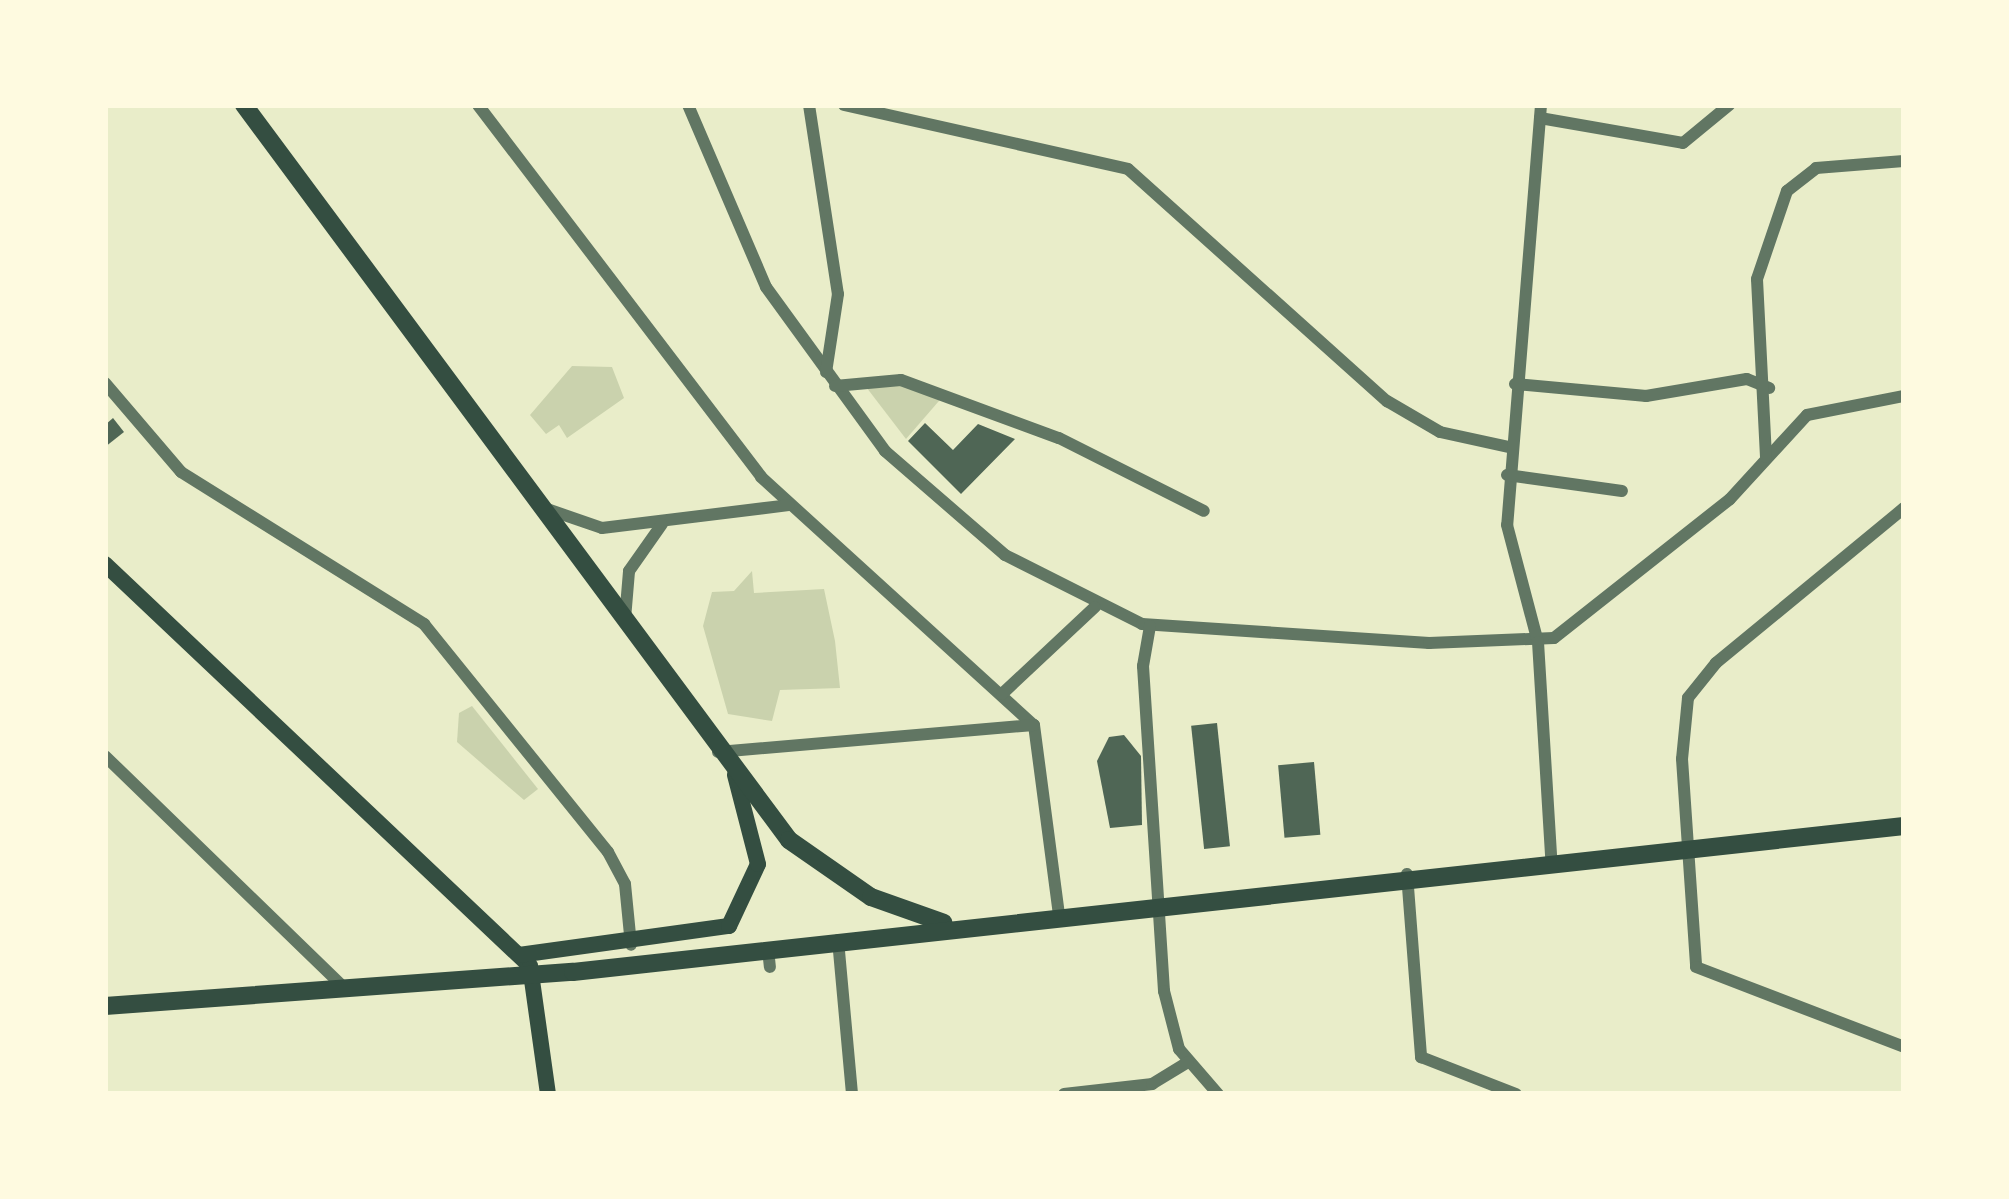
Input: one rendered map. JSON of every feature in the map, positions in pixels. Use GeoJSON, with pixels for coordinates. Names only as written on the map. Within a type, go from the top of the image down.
{"type":"FeatureCollection","features":[{"type":"Feature","properties":{"kind":"main road"},"geometry":{"type":"LineString","coordinates":[[243,106],[626,620],[735,775],[835,874],[914,915],[965,925]]}},
{"type":"Feature","properties":{"kind":"main road"},"geometry":{"type":"LineString","coordinates":[[105,564],[536,974],[548,1094]]}},
{"type":"Feature","properties":{"kind":"main road"},"geometry":{"type":"LineString","coordinates":[[519,955],[708,937],[755,888],[735,775]]}},
{"type":"Feature","properties":{"kind":"main road"},"geometry":{"type":"LineString","coordinates":[[105,1006],[769,958],[838,940],[1407,873],[1904,826]]}},
{"type":"Feature","properties":{"kind":"street"},"geometry":{"type":"LineString","coordinates":[[478,105],[789,505],[1034,725],[1059,914]]}},
{"type":"Feature","properties":{"kind":"street"},"geometry":{"type":"LineString","coordinates":[[688,105],[738,237],[835,386],[955,517],[1095,607],[1150,626],[1538,642],[1684,537],[1816,412],[1904,395]]}},
{"type":"Feature","properties":{"kind":"street"},"geometry":{"type":"LineString","coordinates":[[809,105],[838,294],[826,372]]}},
{"type":"Feature","properties":{"kind":"street"},"geometry":{"type":"LineString","coordinates":[[844,105],[1128,169],[1387,401],[1440,432],[1509,447]]}},
{"type":"Feature","properties":{"kind":"street"},"geometry":{"type":"LineString","coordinates":[[1551,857],[1538,642],[1511,569],[1507,476],[1540,111],[1684,143],[1730,105]]}},
{"type":"Feature","properties":{"kind":"street"},"geometry":{"type":"LineString","coordinates":[[1766,457],[1769,388],[1758,272],[1792,182],[1816,168],[1904,160]]}},
{"type":"Feature","properties":{"kind":"street"},"geometry":{"type":"LineString","coordinates":[[1515,384],[1646,396],[1748,379],[1769,388]]}},
{"type":"Feature","properties":{"kind":"street"},"geometry":{"type":"LineString","coordinates":[[835,386],[901,380],[1059,438],[1204,511]]}},
{"type":"Feature","properties":{"kind":"street"},"geometry":{"type":"LineString","coordinates":[[105,383],[181,472],[424,624],[608,852],[625,884],[631,946]]}},
{"type":"Feature","properties":{"kind":"street"},"geometry":{"type":"LineString","coordinates":[[105,410],[117,399]]}},
{"type":"Feature","properties":{"kind":"street"},"geometry":{"type":"LineString","coordinates":[[1507,476],[1622,491]]}},
{"type":"Feature","properties":{"kind":"street"},"geometry":{"type":"LineString","coordinates":[[542,508],[592,528],[789,505]]}},
{"type":"Feature","properties":{"kind":"street"},"geometry":{"type":"LineString","coordinates":[[1904,508],[1737,641],[1688,698],[1683,845],[1691,957],[1703,974],[1904,1047]]}},
{"type":"Feature","properties":{"kind":"street"},"geometry":{"type":"LineString","coordinates":[[626,620],[629,571],[664,523]]}},
{"type":"Feature","properties":{"kind":"street"},"geometry":{"type":"LineString","coordinates":[[1001,694],[1095,607]]}},
{"type":"Feature","properties":{"kind":"street"},"geometry":{"type":"LineString","coordinates":[[1150,626],[1142,667],[1164,992],[1188,1062],[1218,1094]]}},
{"type":"Feature","properties":{"kind":"street"},"geometry":{"type":"LineString","coordinates":[[718,752],[1034,725]]}},
{"type":"Feature","properties":{"kind":"street"},"geometry":{"type":"LineString","coordinates":[[105,756],[343,987]]}},
{"type":"Feature","properties":{"kind":"street"},"geometry":{"type":"LineString","coordinates":[[1407,873],[1418,1044],[1429,1064],[1516,1094]]}},
{"type":"Feature","properties":{"kind":"street"},"geometry":{"type":"LineString","coordinates":[[838,940],[852,1094]]}},
{"type":"Feature","properties":{"kind":"street"},"geometry":{"type":"LineString","coordinates":[[1064,1094],[1152,1084],[1188,1062]]}},
{"type":"Feature","properties":{"kind":"green space"},"geometry":{"type":"Polygon","coordinates":[[[572,366],[612,367],[624,398],[567,438],[559,425],[546,434],[530,415],[572,366]]]}},
{"type":"Feature","properties":{"kind":"green space"},"geometry":{"type":"Polygon","coordinates":[[[885,377],[945,394],[906,439],[860,379],[885,377]]]}},
{"type":"Feature","properties":{"kind":"green space"},"geometry":{"type":"Polygon","coordinates":[[[752,571],[754,593],[824,589],[835,641],[840,688],[780,690],[772,721],[728,714],[703,626],[712,592],[734,591],[752,571]]]}},
{"type":"Feature","properties":{"kind":"green space"},"geometry":{"type":"Polygon","coordinates":[[[472,706],[538,789],[524,800],[457,742],[459,713],[472,706]]]}},
{"type":"Feature","properties":{"kind":"building"},"geometry":{"type":"Polygon","coordinates":[[[113,418],[124,432],[105,447],[105,425],[113,418]]]}},
{"type":"Feature","properties":{"kind":"building"},"geometry":{"type":"Polygon","coordinates":[[[925,423],[953,450],[978,424],[1015,439],[961,494],[908,441],[925,423]]]}},
{"type":"Feature","properties":{"kind":"building"},"geometry":{"type":"Polygon","coordinates":[[[1217,723],[1230,846],[1204,849],[1191,726],[1217,723]]]}},
{"type":"Feature","properties":{"kind":"building"},"geometry":{"type":"Polygon","coordinates":[[[1124,735],[1141,756],[1142,825],[1110,828],[1097,761],[1109,737],[1124,735]]]}},
{"type":"Feature","properties":{"kind":"building"},"geometry":{"type":"Polygon","coordinates":[[[1314,762],[1320,835],[1284,838],[1278,765],[1314,762]]]}}]}
